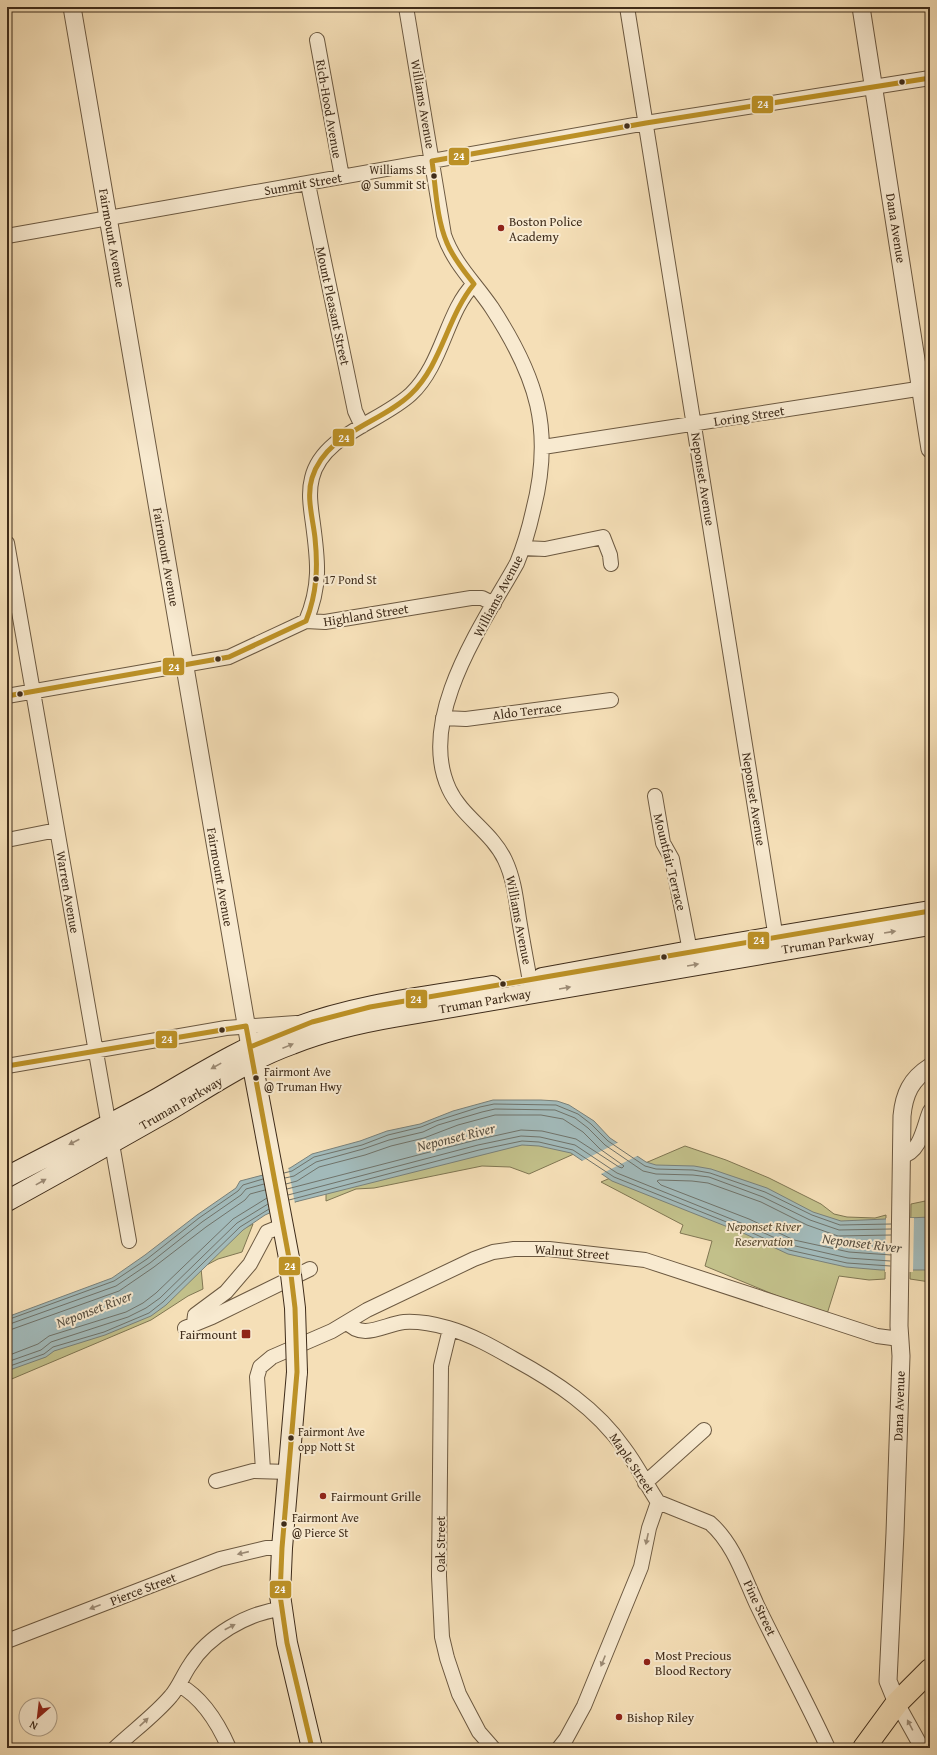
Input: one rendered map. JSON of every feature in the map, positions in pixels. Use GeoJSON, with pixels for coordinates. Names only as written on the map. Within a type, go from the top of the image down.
{"type":"FeatureCollection","features":[{"type":"Feature","properties":{"kind":"main road","name":"Truman Parkway"},"geometry":{"type":"LineString","coordinates":[[7,1201],[110,1134],[312,1022],[370,1007],[531,987],[777,943],[930,911]]}},
{"type":"Feature","properties":{"kind":"main road","name":"Truman Parkway"},"geometry":{"type":"LineString","coordinates":[[251,1055],[353,1025],[531,987],[690,950],[777,943],[930,925]]}},
{"type":"Feature","properties":{"kind":"main road","name":"Fairmount Avenue"},"geometry":{"type":"LineString","coordinates":[[251,1055],[273,1166],[289,1258],[295,1308],[297,1372],[280,1584],[281,1609],[287,1643],[312,1748]]}},
{"type":"Feature","properties":{"kind":"main road","name":"Truman Parkway"},"geometry":{"type":"LineString","coordinates":[[7,1177],[110,1134]]}},
{"type":"Feature","properties":{"kind":"main road"},"geometry":{"type":"LineString","coordinates":[[864,1748],[897,1703],[930,1670]]}},
{"type":"Feature","properties":{"kind":"street","name":"Fairmount Avenue"},"geometry":{"type":"LineString","coordinates":[[72,7],[251,1055]]}},
{"type":"Feature","properties":{"kind":"street","name":"Williams Avenue"},"geometry":{"type":"LineString","coordinates":[[406,7],[442,225],[447,243],[456,259],[496,314],[526,372],[538,405],[543,447],[543,466],[523,548],[517,563],[457,673],[447,701],[443,718],[440,752],[446,780],[460,805],[495,843],[509,870],[531,987]]}},
{"type":"Feature","properties":{"kind":"street","name":"Neponset Avenue"},"geometry":{"type":"LineString","coordinates":[[627,7],[777,943]]}},
{"type":"Feature","properties":{"kind":"street","name":"Dana Avenue"},"geometry":{"type":"LineString","coordinates":[[860,7],[925,388],[930,449]]}},
{"type":"Feature","properties":{"kind":"street","name":"Rich-Hood Avenue"},"geometry":{"type":"LineString","coordinates":[[317,40],[342,178]]}},
{"type":"Feature","properties":{"kind":"street","name":"Summit Street"},"geometry":{"type":"LineString","coordinates":[[7,236],[342,178],[646,123],[930,78]]}},
{"type":"Feature","properties":{"kind":"street","name":"Mount Pleasant Street"},"geometry":{"type":"LineString","coordinates":[[308,184],[355,411],[362,426]]}},
{"type":"Feature","properties":{"kind":"street"},"geometry":{"type":"LineString","coordinates":[[306,621],[315,594],[318,573],[310,500],[312,477],[317,463],[326,451],[362,426],[398,404],[416,388],[437,356],[463,298],[474,284]]}},
{"type":"Feature","properties":{"kind":"street","name":"Loring Street"},"geometry":{"type":"LineString","coordinates":[[543,447],[694,425],[925,388]]}},
{"type":"Feature","properties":{"kind":"street"},"geometry":{"type":"LineString","coordinates":[[523,548],[545,549],[603,537],[611,564]]}},
{"type":"Feature","properties":{"kind":"street","name":"Warren Avenue"},"geometry":{"type":"LineString","coordinates":[[7,543],[129,1241]]}},
{"type":"Feature","properties":{"kind":"street","name":"Highland Street"},"geometry":{"type":"LineString","coordinates":[[7,696],[185,665],[237,654],[306,621],[325,622],[471,598],[482,598],[494,604]]}},
{"type":"Feature","properties":{"kind":"street","name":"Aldo Terrace"},"geometry":{"type":"LineString","coordinates":[[443,718],[466,719],[612,700]]}},
{"type":"Feature","properties":{"kind":"street","name":"Mountfair Terrace"},"geometry":{"type":"LineString","coordinates":[[655,796],[663,843],[672,859],[690,950]]}},
{"type":"Feature","properties":{"kind":"street"},"geometry":{"type":"LineString","coordinates":[[7,840],[57,830]]}},
{"type":"Feature","properties":{"kind":"street"},"geometry":{"type":"LineString","coordinates":[[7,1066],[246,1026],[312,1022]]}},
{"type":"Feature","properties":{"kind":"street","name":"Dana Avenue"},"geometry":{"type":"LineString","coordinates":[[922,1748],[897,1703],[888,1681],[895,1533],[904,1098],[913,1082],[930,1067]]}},
{"type":"Feature","properties":{"kind":"street"},"geometry":{"type":"LineString","coordinates":[[902,1156],[910,1153],[916,1146],[930,1110]]}},
{"type":"Feature","properties":{"kind":"street"},"geometry":{"type":"LineString","coordinates":[[282,1221],[267,1232],[250,1264],[226,1292],[195,1315],[190,1325],[212,1317],[310,1269]]}},
{"type":"Feature","properties":{"kind":"street","name":"Walnut Street"},"geometry":{"type":"LineString","coordinates":[[263,1470],[257,1377],[260,1367],[272,1357],[332,1331],[367,1310],[484,1255],[504,1250],[538,1249],[645,1260],[877,1336],[900,1339]]}},
{"type":"Feature","properties":{"kind":"street","name":"Maple Street"},"geometry":{"type":"LineString","coordinates":[[347,1322],[354,1328],[363,1331],[373,1330],[395,1323],[431,1323],[490,1345],[541,1373],[574,1396],[602,1421],[624,1448],[658,1502],[641,1567],[584,1706],[566,1739],[559,1748]]}},
{"type":"Feature","properties":{"kind":"street","name":"Oak Street"},"geometry":{"type":"LineString","coordinates":[[450,1329],[441,1366],[439,1576],[442,1637],[447,1658],[459,1694],[479,1732],[493,1748]]}},
{"type":"Feature","properties":{"kind":"street"},"geometry":{"type":"LineString","coordinates":[[645,1483],[704,1430]]}},
{"type":"Feature","properties":{"kind":"street"},"geometry":{"type":"LineString","coordinates":[[216,1481],[229,1476],[263,1470],[289,1472]]}},
{"type":"Feature","properties":{"kind":"street","name":"Pine Street"},"geometry":{"type":"LineString","coordinates":[[658,1502],[710,1523],[717,1529],[740,1564],[757,1604],[828,1748]]}},
{"type":"Feature","properties":{"kind":"street","name":"Pierce Street"},"geometry":{"type":"LineString","coordinates":[[7,1641],[220,1559],[266,1548],[282,1548]]}},
{"type":"Feature","properties":{"kind":"street"},"geometry":{"type":"LineString","coordinates":[[115,1748],[168,1698],[179,1685],[197,1654],[218,1634],[235,1624],[281,1609]]}},
{"type":"Feature","properties":{"kind":"street"},"geometry":{"type":"LineString","coordinates":[[179,1685],[194,1695],[211,1716],[220,1729],[229,1748]]}},
{"type":"Feature","properties":{"kind":"green space"},"geometry":{"type":"Polygon","coordinates":[[[474,1130],[594,1145],[529,1174],[510,1167],[482,1166],[374,1188],[356,1189],[326,1201],[326,1191],[295,1202],[292,1184],[474,1130]]]}},
{"type":"Feature","properties":{"kind":"green space","name":"Neponset River Reservation"},"geometry":{"type":"Polygon","coordinates":[[[685,1146],[726,1160],[769,1178],[821,1204],[834,1214],[847,1217],[875,1218],[886,1215],[885,1279],[869,1280],[839,1276],[827,1314],[804,1307],[705,1266],[712,1241],[680,1233],[683,1225],[601,1182],[685,1146]]]}},
{"type":"Feature","properties":{"kind":"green space"},"geometry":{"type":"Polygon","coordinates":[[[930,1200],[930,1282],[910,1279],[911,1204],[930,1200]]]}},
{"type":"Feature","properties":{"kind":"green space"},"geometry":{"type":"Polygon","coordinates":[[[253,1224],[242,1252],[218,1259],[201,1268],[203,1289],[188,1296],[151,1320],[7,1381],[7,1342],[253,1224]]]}},
{"type":"Feature","properties":{"kind":"water","name":"Neponset River"},"geometry":{"type":"Polygon","coordinates":[[[493,1100],[557,1101],[569,1105],[594,1121],[610,1138],[646,1162],[656,1165],[694,1166],[711,1169],[767,1188],[813,1212],[841,1221],[930,1217],[930,1270],[881,1270],[846,1267],[788,1254],[743,1233],[612,1181],[571,1153],[539,1146],[522,1145],[295,1202],[265,1215],[243,1230],[166,1305],[151,1316],[105,1335],[54,1351],[46,1357],[7,1371],[7,1317],[112,1278],[236,1188],[240,1181],[290,1168],[312,1154],[360,1141],[387,1131],[420,1124],[453,1111],[493,1100]]]}},
{"type":"Feature","properties":{"kind":"pier"},"geometry":{"type":"Polygon","coordinates":[[[619,1142],[639,1155],[599,1175],[580,1162],[619,1142]]]}},
{"type":"Feature","properties":{"kind":"pier"},"geometry":{"type":"Polygon","coordinates":[[[288,1166],[295,1204],[270,1215],[263,1173],[288,1166]]]}},
{"type":"Feature","properties":{"kind":"pier"},"geometry":{"type":"Polygon","coordinates":[[[886,1218],[914,1218],[913,1272],[885,1272],[886,1218]]]}},
{"type":"Feature","properties":{"kind":"transit line","name":"24"},"geometry":{"type":"LineString","coordinates":[[7,696],[229,657],[306,621],[310,611],[316,580],[315,538],[310,508],[310,485],[319,462],[341,439],[398,404],[411,394],[422,382],[437,355],[457,311],[474,284],[452,254],[443,233],[438,213],[432,161],[646,123],[930,78]]}},
{"type":"Feature","properties":{"kind":"transit line","name":"24"},"geometry":{"type":"LineString","coordinates":[[250,1047],[312,1022],[370,1007],[930,911]]}},
{"type":"Feature","properties":{"kind":"transit line","name":"24"},"geometry":{"type":"LineString","coordinates":[[7,1066],[246,1026],[289,1258],[295,1308],[297,1372],[282,1548],[280,1595],[287,1643],[312,1748]]}},
{"type":"Feature","properties":{"kind":"place","name":"Williams St @ Summit St"},"geometry":{"type":"Point","coordinates":[434,176]}},
{"type":"Feature","properties":{"kind":"place","name":"Boston Police Academy"},"geometry":{"type":"Point","coordinates":[501,228]}},
{"type":"Feature","properties":{"kind":"place","name":"17 Pond St"},"geometry":{"type":"Point","coordinates":[316,579]}},
{"type":"Feature","properties":{"kind":"place","name":"Fairmont Ave @ Truman Hwy"},"geometry":{"type":"Point","coordinates":[256,1078]}},
{"type":"Feature","properties":{"kind":"place","name":"Fairmount"},"geometry":{"type":"Point","coordinates":[246,1334]}},
{"type":"Feature","properties":{"kind":"place","name":"Fairmont Ave opp Nott St"},"geometry":{"type":"Point","coordinates":[291,1438]}},
{"type":"Feature","properties":{"kind":"place","name":"Fairmount Grille"},"geometry":{"type":"Point","coordinates":[323,1496]}},
{"type":"Feature","properties":{"kind":"place","name":"Fairmont Ave @ Pierce St"},"geometry":{"type":"Point","coordinates":[284,1524]}},
{"type":"Feature","properties":{"kind":"place","name":"Most Precious Blood Rectory"},"geometry":{"type":"Point","coordinates":[647,1662]}},
{"type":"Feature","properties":{"kind":"place","name":"Bishop Riley"},"geometry":{"type":"Point","coordinates":[619,1717]}}]}
